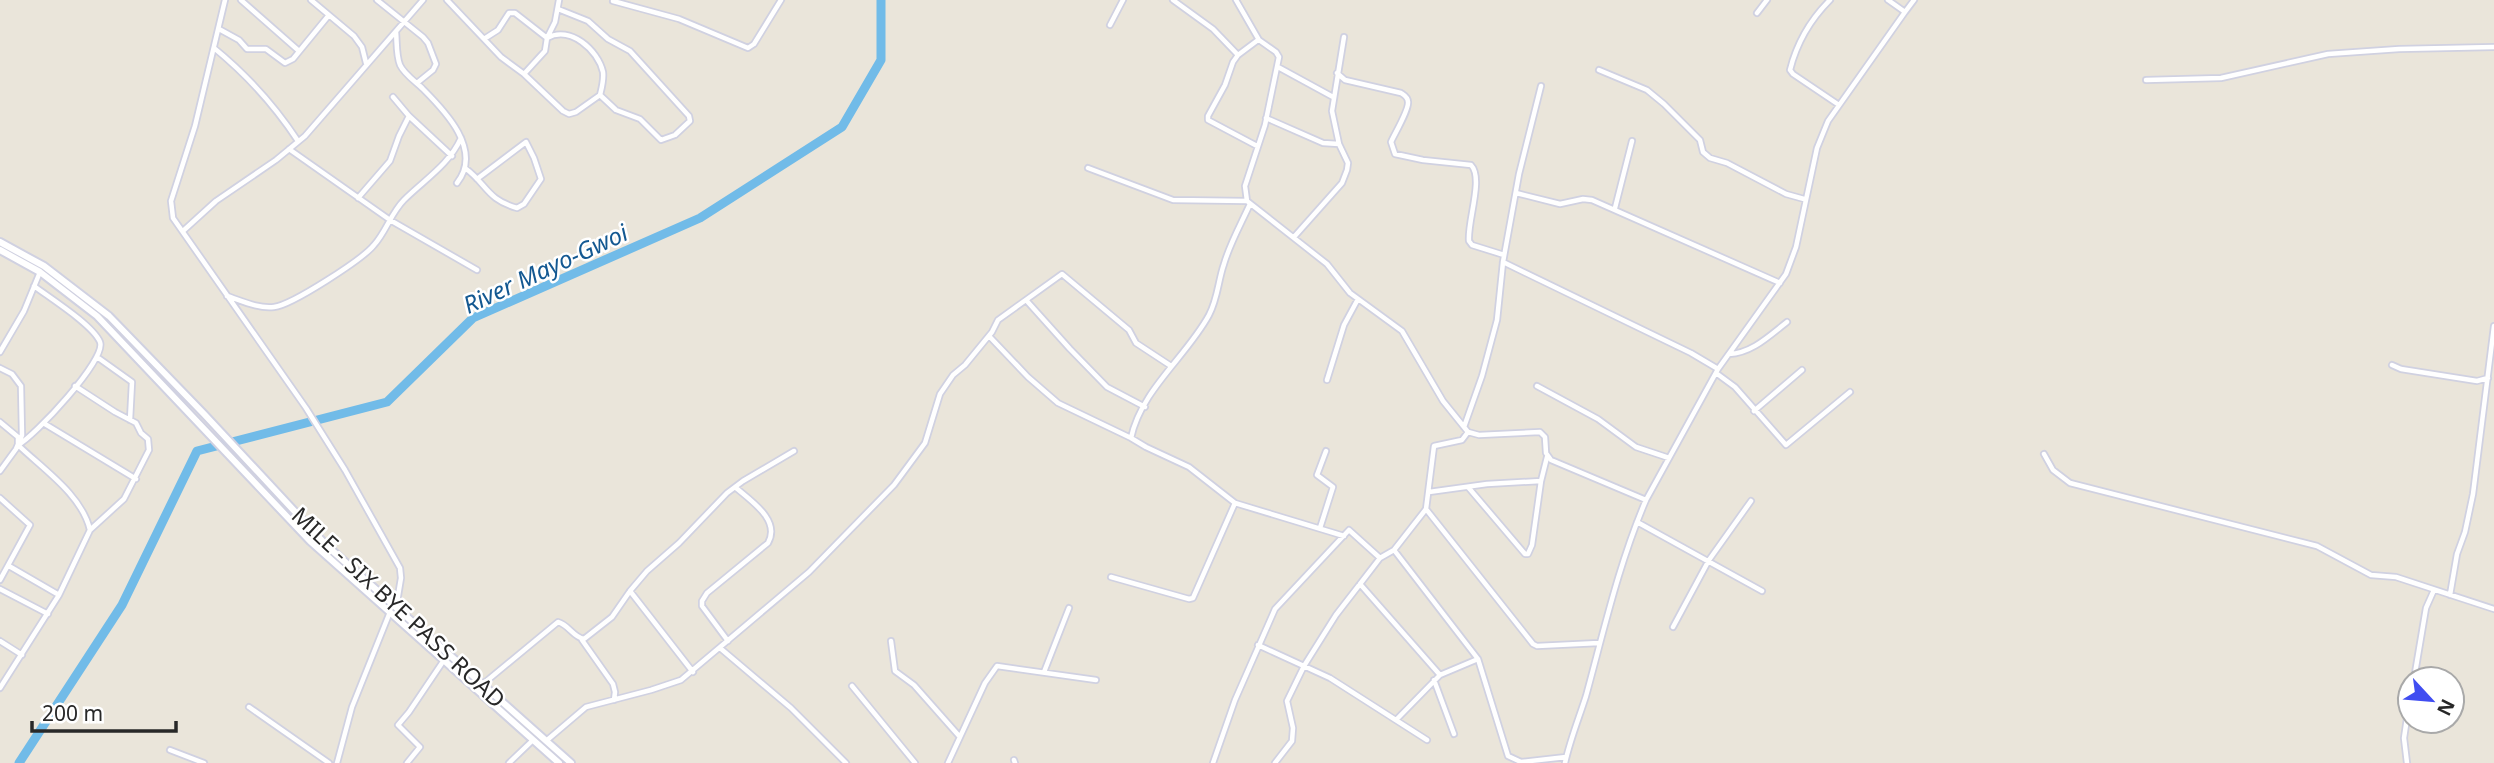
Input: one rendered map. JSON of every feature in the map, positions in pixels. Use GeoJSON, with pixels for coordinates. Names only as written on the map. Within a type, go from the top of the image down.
{"type":"FeatureCollection","features":[{"type":"Feature","properties":{"kind":"street"},"geometry":{"type":"LineString","coordinates":[[225,0],[195,125],[171,201],[173,218],[306,408],[345,470],[400,568],[401,578],[393,610],[352,707],[337,763]]}},
{"type":"Feature","properties":{"kind":"street"},"geometry":{"type":"LineString","coordinates":[[241,0],[299,51]]}},
{"type":"Feature","properties":{"kind":"street"},"geometry":{"type":"LineString","coordinates":[[311,0],[354,36],[362,47],[366,63]]}},
{"type":"Feature","properties":{"kind":"street"},"geometry":{"type":"LineString","coordinates":[[377,0],[428,43],[436,64],[433,71],[417,83]]}},
{"type":"Feature","properties":{"kind":"street"},"geometry":{"type":"LineString","coordinates":[[412,0],[414,10]]}},
{"type":"Feature","properties":{"kind":"street"},"geometry":{"type":"LineString","coordinates":[[183,231],[216,201],[299,141],[423,0]]}},
{"type":"Feature","properties":{"kind":"street"},"geometry":{"type":"LineString","coordinates":[[447,0],[501,57],[524,74],[534,86],[569,114],[576,112],[600,94],[604,75],[601,65],[582,41],[564,34],[554,34],[547,38]]}},
{"type":"Feature","properties":{"kind":"street"},"geometry":{"type":"LineString","coordinates":[[524,74],[545,51],[559,0]]}},
{"type":"Feature","properties":{"kind":"street"},"geometry":{"type":"LineString","coordinates":[[612,0],[679,19],[748,48],[754,44],[781,0]]}},
{"type":"Feature","properties":{"kind":"street"},"geometry":{"type":"LineString","coordinates":[[1110,25],[1123,0]]}},
{"type":"Feature","properties":{"kind":"street"},"geometry":{"type":"LineString","coordinates":[[1173,0],[1213,29],[1238,55]]}},
{"type":"Feature","properties":{"kind":"street"},"geometry":{"type":"LineString","coordinates":[[1131,438],[1134,425],[1145,407],[1171,366],[1207,320],[1215,304],[1224,264],[1248,203],[1245,186],[1266,118],[1279,57],[1259,40],[1236,0]]}},
{"type":"Feature","properties":{"kind":"street"},"geometry":{"type":"LineString","coordinates":[[1757,13],[1767,0]]}},
{"type":"Feature","properties":{"kind":"street"},"geometry":{"type":"LineString","coordinates":[[1830,0],[1806,29],[1790,70],[1839,105]]}},
{"type":"Feature","properties":{"kind":"street"},"geometry":{"type":"LineString","coordinates":[[1888,0],[1905,12]]}},
{"type":"Feature","properties":{"kind":"street"},"geometry":{"type":"LineString","coordinates":[[1394,551],[1478,659],[1507,756],[1521,762],[1566,760],[1616,584],[1646,500],[1717,371],[1786,274],[1796,247],[1816,148],[1828,121],[1914,0]]}},
{"type":"Feature","properties":{"kind":"street"},"geometry":{"type":"LineString","coordinates":[[558,9],[588,21],[608,39],[630,51],[689,116],[690,121],[675,135],[661,139],[640,119],[616,110],[600,94]]}},
{"type":"Feature","properties":{"kind":"street"},"geometry":{"type":"LineString","coordinates":[[484,40],[498,30],[509,13],[515,13],[547,38]]}},
{"type":"Feature","properties":{"kind":"street"},"geometry":{"type":"LineString","coordinates":[[219,29],[239,40],[247,49],[266,49],[285,63],[299,51],[329,15]]}},
{"type":"Feature","properties":{"kind":"street"},"geometry":{"type":"LineString","coordinates":[[396,31],[400,64],[451,119],[461,138],[465,151],[465,168],[457,183]]}},
{"type":"Feature","properties":{"kind":"street"},"geometry":{"type":"LineString","coordinates":[[1294,237],[1342,183],[1348,163],[1339,144],[1332,111],[1344,37]]}},
{"type":"Feature","properties":{"kind":"street"},"geometry":{"type":"LineString","coordinates":[[1257,146],[1208,120],[1238,55],[1259,40]]}},
{"type":"Feature","properties":{"kind":"street"},"geometry":{"type":"LineString","coordinates":[[2146,80],[2221,78],[2328,54],[2494,47]]}},
{"type":"Feature","properties":{"kind":"street"},"geometry":{"type":"LineString","coordinates":[[214,48],[236,66],[262,94],[299,141]]}},
{"type":"Feature","properties":{"kind":"street"},"geometry":{"type":"LineString","coordinates":[[1278,67],[1333,97]]}},
{"type":"Feature","properties":{"kind":"street"},"geometry":{"type":"LineString","coordinates":[[1600,70],[1640,86],[1664,104],[1700,141],[1703,152],[1710,158],[1727,163],[1786,194],[1804,199]]}},
{"type":"Feature","properties":{"kind":"street"},"geometry":{"type":"LineString","coordinates":[[1337,73],[1345,80],[1401,93],[1407,98],[1406,111],[1391,142],[1395,154],[1471,165],[1477,180],[1468,232],[1469,242],[1504,255]]}},
{"type":"Feature","properties":{"kind":"street"},"geometry":{"type":"LineString","coordinates":[[1276,763],[1292,741],[1293,728],[1287,701],[1304,666],[1336,615],[1380,558],[1394,551],[1426,509],[1434,446],[1462,440],[1466,430],[1497,320],[1504,255],[1541,86]]}},
{"type":"Feature","properties":{"kind":"street"},"geometry":{"type":"LineString","coordinates":[[393,97],[409,116],[452,156]]}},
{"type":"Feature","properties":{"kind":"street"},"geometry":{"type":"LineString","coordinates":[[358,198],[390,160],[409,116]]}},
{"type":"Feature","properties":{"kind":"street"},"geometry":{"type":"LineString","coordinates":[[1266,118],[1323,143],[1339,144]]}},
{"type":"Feature","properties":{"kind":"street"},"geometry":{"type":"LineString","coordinates":[[228,296],[255,305],[275,307],[348,266],[373,248],[403,201],[452,156],[461,138]]}},
{"type":"Feature","properties":{"kind":"street"},"geometry":{"type":"LineString","coordinates":[[1615,208],[1632,141]]}},
{"type":"Feature","properties":{"kind":"street"},"geometry":{"type":"LineString","coordinates":[[465,168],[488,193],[517,208],[524,204],[541,179],[541,174],[526,142],[477,179]]}},
{"type":"Feature","properties":{"kind":"street"},"geometry":{"type":"LineString","coordinates":[[289,149],[390,220],[477,270]]}},
{"type":"Feature","properties":{"kind":"street"},"geometry":{"type":"LineString","coordinates":[[1088,167],[1173,200],[1248,203],[1327,264],[1358,299],[1402,331],[1443,401],[1466,430],[1479,436],[1540,432],[1545,437],[1547,457],[1532,545],[1527,554],[1468,487]]}},
{"type":"Feature","properties":{"kind":"street"},"geometry":{"type":"LineString","coordinates":[[1516,193],[1560,204],[1583,199],[1615,208],[1673,237],[1780,283]]}},
{"type":"Feature","properties":{"kind":"street"},"geometry":{"type":"LineString","coordinates":[[0,242],[42,269],[97,316],[310,541],[393,610],[444,660],[472,680],[559,763]]}},
{"type":"Feature","properties":{"kind":"street"},"geometry":{"type":"LineString","coordinates":[[0,250],[42,269]]}},
{"type":"Feature","properties":{"kind":"street"},"geometry":{"type":"LineString","coordinates":[[1503,262],[1691,353],[1735,387],[1786,445],[1850,392]]}},
{"type":"Feature","properties":{"kind":"street"},"geometry":{"type":"LineString","coordinates":[[1,350],[24,311],[42,269]]}},
{"type":"Feature","properties":{"kind":"street","name":"MILE - SIX BYE PASS ROAD"},"geometry":{"type":"LineString","coordinates":[[42,269],[109,316],[326,545],[393,610],[571,763]]}},
{"type":"Feature","properties":{"kind":"street"},"geometry":{"type":"LineString","coordinates":[[546,741],[586,707],[674,682],[692,672],[809,572],[894,485],[925,443],[940,394],[953,375],[989,336],[998,320],[1062,274],[1129,330],[1136,343],[1171,366]]}},
{"type":"Feature","properties":{"kind":"street"},"geometry":{"type":"LineString","coordinates":[[18,445],[44,424],[97,357],[101,346],[100,340],[78,318],[34,286]]}},
{"type":"Feature","properties":{"kind":"street"},"geometry":{"type":"LineString","coordinates":[[1327,380],[1344,325],[1358,299]]}},
{"type":"Feature","properties":{"kind":"street"},"geometry":{"type":"LineString","coordinates":[[1026,300],[1107,387],[1145,407]]}},
{"type":"Feature","properties":{"kind":"street"},"geometry":{"type":"LineString","coordinates":[[1729,354],[1741,354],[1752,348],[1787,322]]}},
{"type":"Feature","properties":{"kind":"street"},"geometry":{"type":"LineString","coordinates":[[2450,595],[2457,554],[2473,494],[2494,326]]}},
{"type":"Feature","properties":{"kind":"street"},"geometry":{"type":"LineString","coordinates":[[989,336],[1028,377],[1058,403],[1189,467],[1236,503],[1343,536]]}},
{"type":"Feature","properties":{"kind":"street"},"geometry":{"type":"LineString","coordinates":[[97,357],[132,382],[130,420]]}},
{"type":"Feature","properties":{"kind":"street"},"geometry":{"type":"LineString","coordinates":[[2392,365],[2477,381],[2488,378]]}},
{"type":"Feature","properties":{"kind":"street"},"geometry":{"type":"LineString","coordinates":[[0,368],[12,373],[21,386],[22,435],[0,471]]}},
{"type":"Feature","properties":{"kind":"street"},"geometry":{"type":"LineString","coordinates":[[1755,411],[1802,370]]}},
{"type":"Feature","properties":{"kind":"street"},"geometry":{"type":"LineString","coordinates":[[0,688],[59,595],[90,530],[124,499],[136,479],[150,444],[141,433],[139,425],[75,386]]}},
{"type":"Feature","properties":{"kind":"street"},"geometry":{"type":"LineString","coordinates":[[1537,386],[1598,419],[1636,447],[1669,458]]}},
{"type":"Feature","properties":{"kind":"street"},"geometry":{"type":"LineString","coordinates":[[0,422],[18,437],[18,445],[64,488],[83,510],[90,530]]}},
{"type":"Feature","properties":{"kind":"street"},"geometry":{"type":"LineString","coordinates":[[44,424],[136,479]]}},
{"type":"Feature","properties":{"kind":"street"},"geometry":{"type":"LineString","coordinates":[[581,639],[612,617],[647,571],[680,543],[735,486],[794,451]]}},
{"type":"Feature","properties":{"kind":"street"},"geometry":{"type":"LineString","coordinates":[[1320,528],[1333,487],[1317,475],[1326,451]]}},
{"type":"Feature","properties":{"kind":"street"},"geometry":{"type":"LineString","coordinates":[[2045,454],[2053,470],[2070,483],[2317,546],[2371,576],[2396,577],[2494,609]]}},
{"type":"Feature","properties":{"kind":"street"},"geometry":{"type":"LineString","coordinates":[[1547,457],[1646,500]]}},
{"type":"Feature","properties":{"kind":"street"},"geometry":{"type":"LineString","coordinates":[[1429,492],[1486,484],[1541,481]]}},
{"type":"Feature","properties":{"kind":"street"},"geometry":{"type":"LineString","coordinates":[[728,641],[702,606],[702,601],[707,593],[768,543],[772,536],[768,518],[735,486]]}},
{"type":"Feature","properties":{"kind":"street"},"geometry":{"type":"LineString","coordinates":[[0,498],[30,525],[0,580]]}},
{"type":"Feature","properties":{"kind":"street"},"geometry":{"type":"LineString","coordinates":[[1674,627],[1709,560],[1751,501]]}},
{"type":"Feature","properties":{"kind":"street"},"geometry":{"type":"LineString","coordinates":[[1111,577],[1193,598],[1232,506],[1236,503]]}},
{"type":"Feature","properties":{"kind":"street"},"geometry":{"type":"LineString","coordinates":[[1426,509],[1533,644],[1599,643]]}},
{"type":"Feature","properties":{"kind":"street"},"geometry":{"type":"LineString","coordinates":[[1637,522],[1762,591]]}},
{"type":"Feature","properties":{"kind":"street"},"geometry":{"type":"LineString","coordinates":[[1213,763],[1228,717],[1279,603],[1349,530],[1380,558]]}},
{"type":"Feature","properties":{"kind":"street"},"geometry":{"type":"LineString","coordinates":[[5,569],[59,595]]}},
{"type":"Feature","properties":{"kind":"street"},"geometry":{"type":"LineString","coordinates":[[1360,584],[1440,675]]}},
{"type":"Feature","properties":{"kind":"street"},"geometry":{"type":"LineString","coordinates":[[0,589],[48,614]]}},
{"type":"Feature","properties":{"kind":"street"},"geometry":{"type":"LineString","coordinates":[[2416,665],[2426,608],[2434,590]]}},
{"type":"Feature","properties":{"kind":"street"},"geometry":{"type":"LineString","coordinates":[[630,591],[692,672]]}},
{"type":"Feature","properties":{"kind":"street"},"geometry":{"type":"LineString","coordinates":[[1044,672],[1069,608]]}},
{"type":"Feature","properties":{"kind":"street"},"geometry":{"type":"LineString","coordinates":[[482,685],[558,622],[581,639],[613,684],[614,700]]}},
{"type":"Feature","properties":{"kind":"street"},"geometry":{"type":"LineString","coordinates":[[0,640],[22,655]]}},
{"type":"Feature","properties":{"kind":"street"},"geometry":{"type":"LineString","coordinates":[[891,641],[895,671],[914,685],[960,737]]}},
{"type":"Feature","properties":{"kind":"street"},"geometry":{"type":"LineString","coordinates":[[1258,645],[1330,678],[1427,740]]}},
{"type":"Feature","properties":{"kind":"street"},"geometry":{"type":"LineString","coordinates":[[720,648],[791,708],[846,763]]}},
{"type":"Feature","properties":{"kind":"street"},"geometry":{"type":"LineString","coordinates":[[1396,720],[1440,675],[1478,659]]}},
{"type":"Feature","properties":{"kind":"street"},"geometry":{"type":"LineString","coordinates":[[407,763],[420,747],[398,725],[444,660]]}},
{"type":"Feature","properties":{"kind":"street"},"geometry":{"type":"LineString","coordinates":[[948,763],[985,683],[997,666],[1096,680]]}},
{"type":"Feature","properties":{"kind":"street"},"geometry":{"type":"LineString","coordinates":[[1434,680],[1454,734]]}},
{"type":"Feature","properties":{"kind":"street"},"geometry":{"type":"LineString","coordinates":[[852,686],[915,763]]}},
{"type":"Feature","properties":{"kind":"street"},"geometry":{"type":"LineString","coordinates":[[249,707],[329,763]]}},
{"type":"Feature","properties":{"kind":"street"},"geometry":{"type":"LineString","coordinates":[[2404,735],[2407,763]]}},
{"type":"Feature","properties":{"kind":"street"},"geometry":{"type":"LineString","coordinates":[[509,763],[533,740]]}},
{"type":"Feature","properties":{"kind":"street"},"geometry":{"type":"LineString","coordinates":[[170,750],[204,763]]}},
{"type":"Feature","properties":{"kind":"waterway","name":"River Mayo-Gwoi"},"geometry":{"type":"LineString","coordinates":[[19,763],[122,605],[197,451],[387,402],[473,318],[700,218],[842,127],[881,60],[881,0]]}}]}
